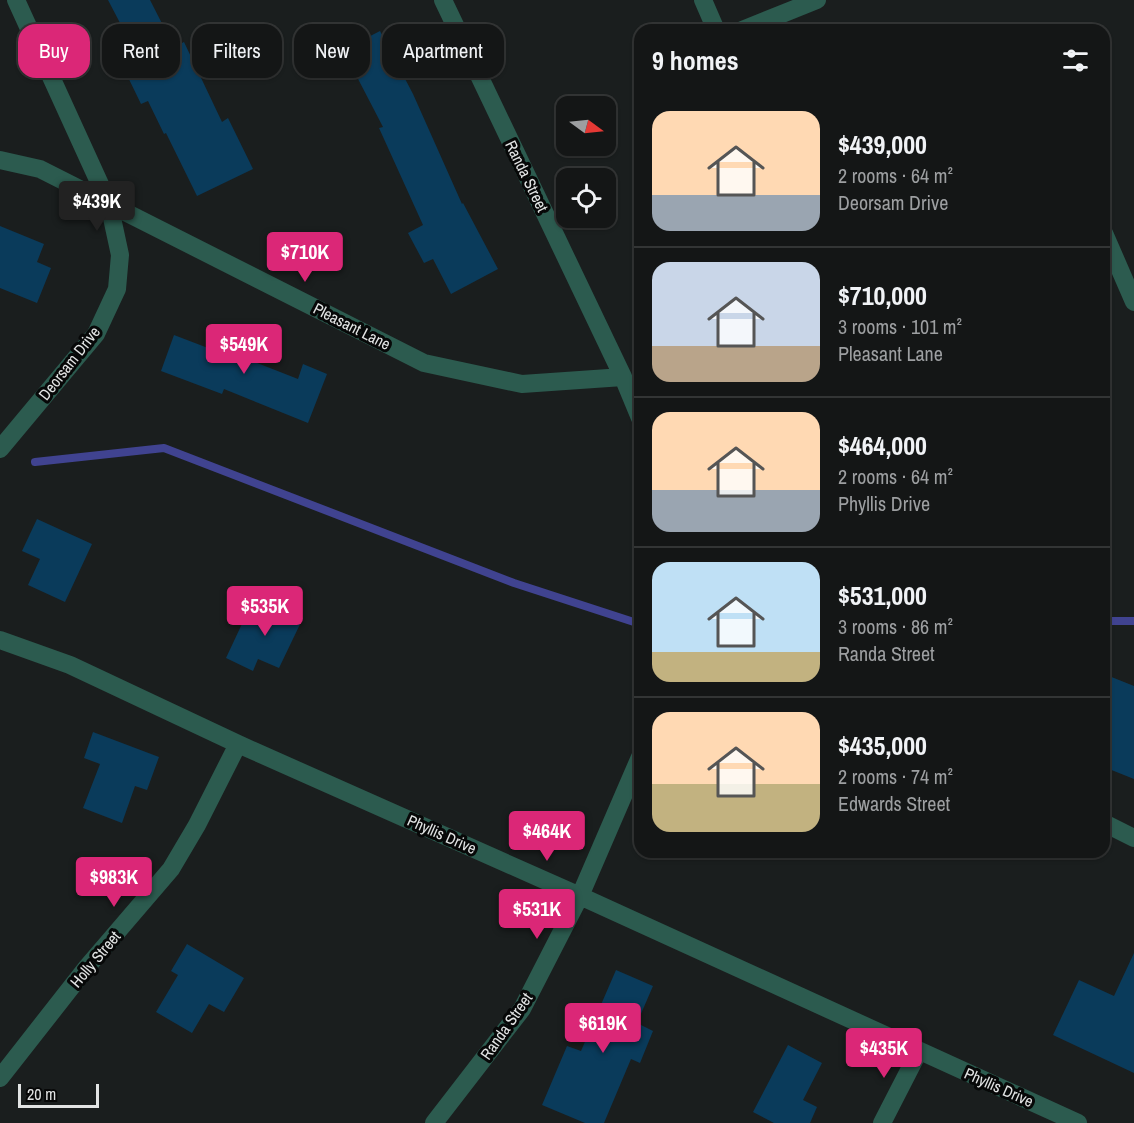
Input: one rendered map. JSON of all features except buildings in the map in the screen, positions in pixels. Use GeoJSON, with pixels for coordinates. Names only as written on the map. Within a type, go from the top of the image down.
{"type":"FeatureCollection","features":[{"type":"Feature","properties":{"kind":"street","name":"Deorsam Drive"},"geometry":{"type":"LineString","coordinates":[[0,449],[96,334],[117,289],[120,255],[109,204],[16,0]]}},
{"type":"Feature","properties":{"kind":"street","name":"Randa Street"},"geometry":{"type":"LineString","coordinates":[[443,0],[634,404]]}},
{"type":"Feature","properties":{"kind":"street"},"geometry":{"type":"LineString","coordinates":[[703,0],[713,24]]}},
{"type":"Feature","properties":{"kind":"street"},"geometry":{"type":"LineString","coordinates":[[757,24],[817,0]]}},
{"type":"Feature","properties":{"kind":"street","name":"Pleasant Lane"},"geometry":{"type":"LineString","coordinates":[[0,160],[40,169],[424,363],[522,384],[623,377]]}},
{"type":"Feature","properties":{"kind":"street"},"geometry":{"type":"LineString","coordinates":[[1110,247],[1134,302]]}},
{"type":"Feature","properties":{"kind":"street","name":"Phyllis Drive"},"geometry":{"type":"LineString","coordinates":[[0,640],[70,665],[238,744],[580,896],[1078,1123]]}},
{"type":"Feature","properties":{"kind":"street","name":"Holly Street"},"geometry":{"type":"LineString","coordinates":[[0,1078],[87,967],[171,869],[197,825],[238,744]]}},
{"type":"Feature","properties":{"kind":"street","name":"Randa Street"},"geometry":{"type":"LineString","coordinates":[[434,1123],[522,1009],[580,896],[634,771]]}},
{"type":"Feature","properties":{"kind":"street"},"geometry":{"type":"LineString","coordinates":[[1110,826],[1134,837]]}},
{"type":"Feature","properties":{"kind":"street"},"geometry":{"type":"LineString","coordinates":[[882,1123],[919,1051]]}},
{"type":"Feature","properties":{"kind":"waterway"},"geometry":{"type":"LineString","coordinates":[[35,462],[164,448],[514,583],[634,622]]}},
{"type":"Feature","properties":{"kind":"waterway"},"geometry":{"type":"LineString","coordinates":[[1110,621],[1134,621]]}}]}
